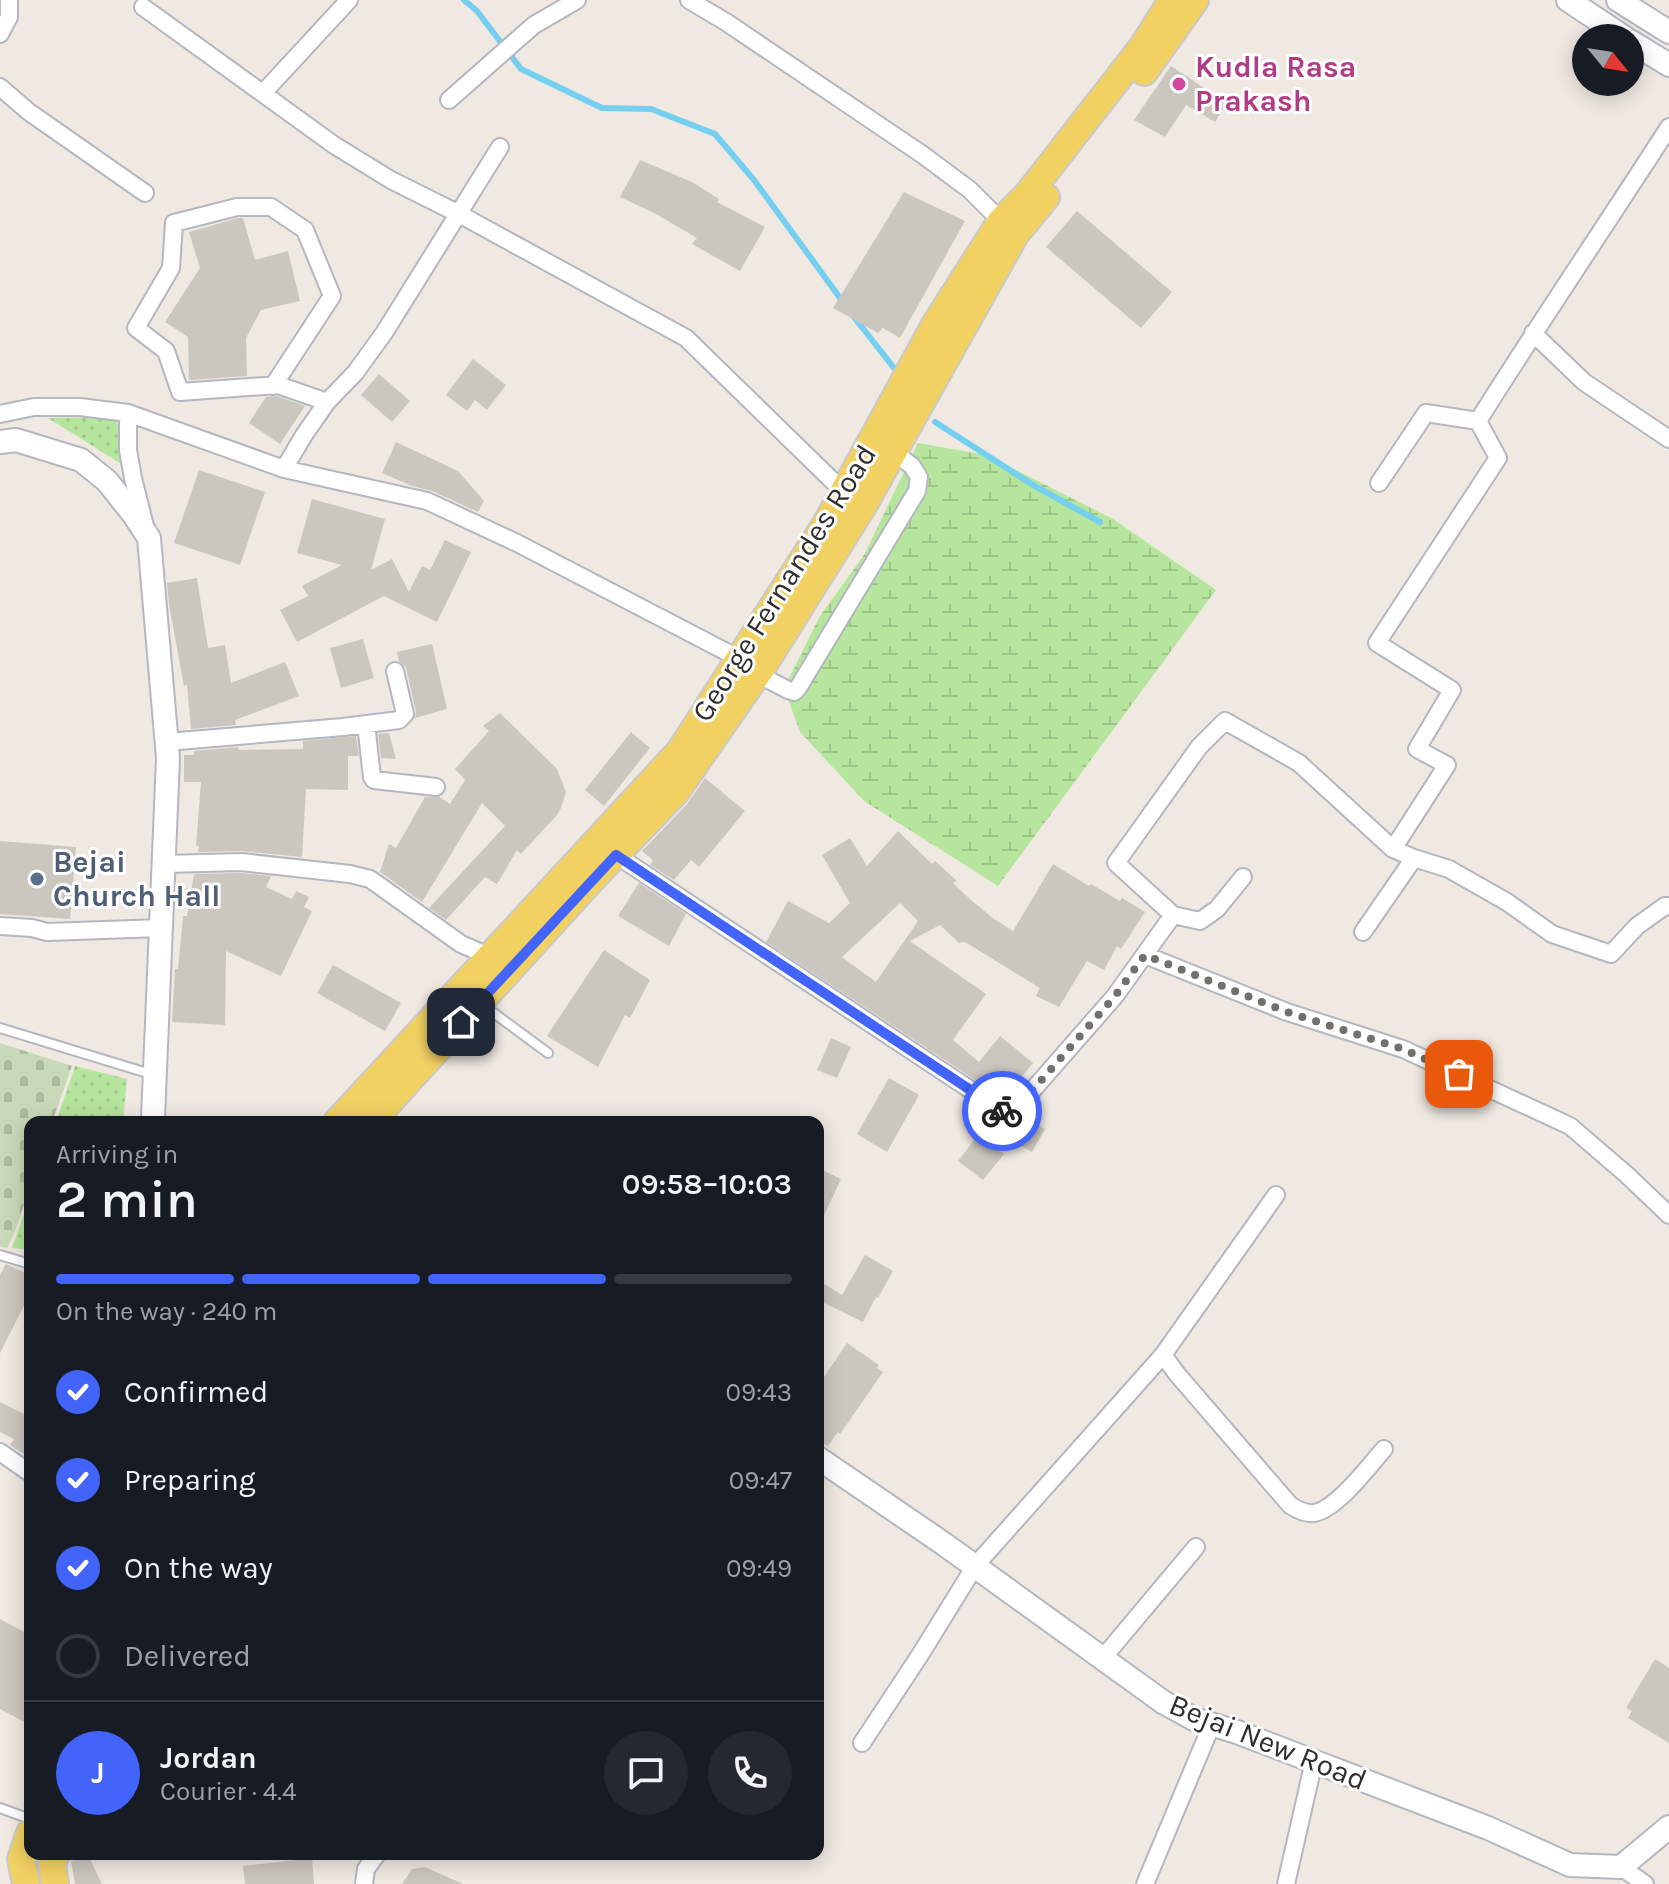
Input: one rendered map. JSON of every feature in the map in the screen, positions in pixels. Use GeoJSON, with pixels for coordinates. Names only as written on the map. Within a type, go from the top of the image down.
{"type":"FeatureCollection","features":[{"type":"Feature","properties":{"kind":"main road","name":"George Fernandes Road"},"geometry":{"type":"LineString","coordinates":[[343,1116],[680,751],[749,666],[863,506],[1028,194],[1144,45],[1172,0]]}},
{"type":"Feature","properties":{"kind":"main road","name":"George Fernandes Road"},"geometry":{"type":"LineString","coordinates":[[376,1116],[675,793],[749,666],[936,323],[1008,228],[1081,155],[1195,0]]}},
{"type":"Feature","properties":{"kind":"main road"},"geometry":{"type":"LineString","coordinates":[[24,1850],[21,1859],[26,1884]]}},
{"type":"Feature","properties":{"kind":"main road"},"geometry":{"type":"LineString","coordinates":[[54,1860],[55,1884]]}},
{"type":"Feature","properties":{"kind":"street"},"geometry":{"type":"LineString","coordinates":[[0,34],[9,17],[9,0]]}},
{"type":"Feature","properties":{"kind":"street"},"geometry":{"type":"LineString","coordinates":[[263,93],[349,0]]}},
{"type":"Feature","properties":{"kind":"street"},"geometry":{"type":"LineString","coordinates":[[449,100],[534,25],[577,0]]}},
{"type":"Feature","properties":{"kind":"street"},"geometry":{"type":"LineString","coordinates":[[689,0],[923,155],[970,190],[1008,228]]}},
{"type":"Feature","properties":{"kind":"street"},"geometry":{"type":"LineString","coordinates":[[1568,0],[1604,24]]}},
{"type":"Feature","properties":{"kind":"street"},"geometry":{"type":"LineString","coordinates":[[1618,0],[1669,32]]}},
{"type":"Feature","properties":{"kind":"street"},"geometry":{"type":"LineString","coordinates":[[143,7],[334,145],[391,180],[686,338],[844,492]]}},
{"type":"Feature","properties":{"kind":"street"},"geometry":{"type":"LineString","coordinates":[[1644,50],[1669,65]]}},
{"type":"Feature","properties":{"kind":"street"},"geometry":{"type":"LineString","coordinates":[[0,87],[29,112],[145,193]]}},
{"type":"Feature","properties":{"kind":"street"},"geometry":{"type":"LineString","coordinates":[[1478,421],[1669,127]]}},
{"type":"Feature","properties":{"kind":"street"},"geometry":{"type":"LineString","coordinates":[[284,469],[327,402],[355,373],[384,333],[500,147]]}},
{"type":"Feature","properties":{"kind":"street"},"geometry":{"type":"LineString","coordinates":[[273,386],[332,296],[305,230],[271,207],[237,207],[174,223],[171,268],[136,328],[166,351],[180,392],[273,386],[278,385],[327,402]]}},
{"type":"Feature","properties":{"kind":"street"},"geometry":{"type":"LineString","coordinates":[[1533,333],[1584,382],[1669,439]]}},
{"type":"Feature","properties":{"kind":"street"},"geometry":{"type":"LineString","coordinates":[[0,414],[34,407],[80,407],[128,413],[284,469],[427,501],[517,543],[794,692],[917,491],[919,477],[912,466],[894,452]]}},
{"type":"Feature","properties":{"kind":"street"},"geometry":{"type":"LineString","coordinates":[[128,413],[128,450],[149,538],[168,758],[153,1116]]}},
{"type":"Feature","properties":{"kind":"street"},"geometry":{"type":"LineString","coordinates":[[1379,483],[1426,413],[1478,421]]}},
{"type":"Feature","properties":{"kind":"street"},"geometry":{"type":"LineString","coordinates":[[1393,849],[1447,765],[1417,749],[1452,690],[1377,643],[1498,458],[1478,421]]}},
{"type":"Feature","properties":{"kind":"street"},"geometry":{"type":"LineString","coordinates":[[0,442],[16,440],[81,460],[107,481],[149,538]]}},
{"type":"Feature","properties":{"kind":"street"},"geometry":{"type":"LineString","coordinates":[[167,742],[399,720],[405,714],[395,671]]}},
{"type":"Feature","properties":{"kind":"street"},"geometry":{"type":"LineString","coordinates":[[1243,877],[1217,909],[1200,921],[1173,915],[1116,863],[1199,747],[1225,721],[1299,763],[1393,849],[1449,869],[1507,902],[1552,934],[1611,954],[1637,926],[1669,906]]}},
{"type":"Feature","properties":{"kind":"street"},"geometry":{"type":"LineString","coordinates":[[366,724],[374,780],[436,787]]}},
{"type":"Feature","properties":{"kind":"street"},"geometry":{"type":"LineString","coordinates":[[616,855],[1010,1116],[1115,996],[1173,915]]}},
{"type":"Feature","properties":{"kind":"street"},"geometry":{"type":"LineString","coordinates":[[1363,932],[1414,858]]}},
{"type":"Feature","properties":{"kind":"street"},"geometry":{"type":"LineString","coordinates":[[165,864],[241,862],[370,879],[461,944],[491,957]]}},
{"type":"Feature","properties":{"kind":"street"},"geometry":{"type":"LineString","coordinates":[[0,926],[47,932],[162,928]]}},
{"type":"Feature","properties":{"kind":"street"},"geometry":{"type":"LineString","coordinates":[[1145,955],[1287,1012],[1403,1049],[1570,1126],[1669,1215]]}},
{"type":"Feature","properties":{"kind":"street"},"geometry":{"type":"LineString","coordinates":[[862,1743],[975,1566],[1163,1355],[1276,1195]]}},
{"type":"Feature","properties":{"kind":"street"},"geometry":{"type":"LineString","coordinates":[[1163,1355],[1290,1505],[1300,1511],[1314,1513],[1334,1502],[1384,1449]]}},
{"type":"Feature","properties":{"kind":"street"},"geometry":{"type":"LineString","coordinates":[[0,1452],[24,1469]]}},
{"type":"Feature","properties":{"kind":"street","name":"Bejai New Road"},"geometry":{"type":"LineString","coordinates":[[824,1462],[975,1566],[1163,1702],[1194,1719],[1488,1828],[1570,1865],[1621,1867]]}},
{"type":"Feature","properties":{"kind":"street"},"geometry":{"type":"LineString","coordinates":[[1102,1659],[1196,1547]]}},
{"type":"Feature","properties":{"kind":"street"},"geometry":{"type":"LineString","coordinates":[[1145,1884],[1212,1724]]}},
{"type":"Feature","properties":{"kind":"street"},"geometry":{"type":"LineString","coordinates":[[1286,1884],[1314,1761]]}},
{"type":"Feature","properties":{"kind":"street"},"geometry":{"type":"LineString","coordinates":[[1645,1883],[1621,1867],[1669,1827]]}},
{"type":"Feature","properties":{"kind":"street"},"geometry":{"type":"LineString","coordinates":[[364,1884],[366,1869],[373,1860]]}},
{"type":"Feature","properties":{"kind":"lane"},"geometry":{"type":"LineString","coordinates":[[480,1002],[548,1053]]}},
{"type":"Feature","properties":{"kind":"lane"},"geometry":{"type":"LineString","coordinates":[[0,1028],[155,1075]]}},
{"type":"Feature","properties":{"kind":"lane"},"geometry":{"type":"LineString","coordinates":[[0,1255],[24,1262]]}},
{"type":"Feature","properties":{"kind":"lane"},"geometry":{"type":"LineString","coordinates":[[0,1808],[24,1817]]}},
{"type":"Feature","properties":{"kind":"green space"},"geometry":{"type":"Polygon","coordinates":[[[116,417],[126,467],[48,418],[116,417]]]}},
{"type":"Feature","properties":{"kind":"green space"},"geometry":{"type":"Polygon","coordinates":[[[918,443],[986,455],[1113,519],[1216,590],[998,886],[864,801],[800,732],[784,688],[820,616],[864,555],[918,443]]]}},
{"type":"Feature","properties":{"kind":"green space"},"geometry":{"type":"Polygon","coordinates":[[[0,1043],[72,1066],[54,1116],[24,1116],[24,1205],[7,1248],[0,1247],[0,1043]]]}},
{"type":"Feature","properties":{"kind":"green space"},"geometry":{"type":"Polygon","coordinates":[[[75,1066],[127,1079],[124,1116],[58,1116],[75,1066]]]}},
{"type":"Feature","properties":{"kind":"green space"},"geometry":{"type":"Polygon","coordinates":[[[24,1214],[24,1249],[12,1248],[24,1214]]]}},
{"type":"Feature","properties":{"kind":"building","name":"Kudla Rasa Prakash"},"geometry":{"type":"Polygon","coordinates":[[[1171,66],[1227,103],[1215,122],[1186,105],[1165,137],[1134,120],[1171,66]]]}},
{"type":"Feature","properties":{"kind":"building"},"geometry":{"type":"Polygon","coordinates":[[[640,160],[692,182],[719,199],[717,202],[765,227],[740,271],[692,244],[697,238],[620,197],[640,160]]]}},
{"type":"Feature","properties":{"kind":"building"},"geometry":{"type":"Polygon","coordinates":[[[904,192],[965,221],[900,338],[883,328],[878,333],[833,308],[904,192]]]}},
{"type":"Feature","properties":{"kind":"building"},"geometry":{"type":"Polygon","coordinates":[[[1077,211],[1172,292],[1141,328],[1046,247],[1077,211]]]}},
{"type":"Feature","properties":{"kind":"building"},"geometry":{"type":"Polygon","coordinates":[[[243,218],[255,260],[288,251],[300,301],[261,310],[246,338],[247,376],[189,380],[188,337],[165,322],[200,268],[189,232],[243,218]]]}},
{"type":"Feature","properties":{"kind":"building"},"geometry":{"type":"Polygon","coordinates":[[[473,359],[506,385],[487,410],[475,400],[467,411],[446,395],[473,359]]]}},
{"type":"Feature","properties":{"kind":"building"},"geometry":{"type":"Polygon","coordinates":[[[379,374],[410,401],[392,422],[361,395],[379,374]]]}},
{"type":"Feature","properties":{"kind":"building"},"geometry":{"type":"Polygon","coordinates":[[[277,396],[305,406],[280,444],[249,423],[266,397],[277,396]]]}},
{"type":"Feature","properties":{"kind":"building"},"geometry":{"type":"Polygon","coordinates":[[[396,442],[458,471],[484,501],[478,512],[382,473],[396,442]]]}},
{"type":"Feature","properties":{"kind":"building"},"geometry":{"type":"Polygon","coordinates":[[[199,470],[265,492],[240,565],[174,543],[199,470]]]}},
{"type":"Feature","properties":{"kind":"building"},"geometry":{"type":"Polygon","coordinates":[[[312,499],[385,519],[371,570],[392,559],[409,592],[422,566],[430,570],[445,540],[471,552],[437,622],[384,596],[297,642],[280,610],[308,596],[302,586],[342,565],[297,553],[312,499]]]}},
{"type":"Feature","properties":{"kind":"building"},"geometry":{"type":"Polygon","coordinates":[[[197,578],[208,648],[225,645],[231,683],[285,662],[299,696],[235,720],[236,725],[191,729],[187,685],[184,686],[167,583],[197,578]]]}},
{"type":"Feature","properties":{"kind":"building"},"geometry":{"type":"Polygon","coordinates":[[[363,639],[374,678],[341,688],[330,648],[363,639]]]}},
{"type":"Feature","properties":{"kind":"building"},"geometry":{"type":"Polygon","coordinates":[[[432,644],[447,709],[415,718],[406,668],[399,661],[397,652],[432,644]]]}},
{"type":"Feature","properties":{"kind":"building"},"geometry":{"type":"Polygon","coordinates":[[[500,713],[557,769],[566,792],[557,815],[521,854],[517,850],[497,884],[485,877],[446,920],[429,908],[505,826],[482,803],[422,902],[380,872],[389,844],[396,848],[425,797],[439,797],[450,804],[465,780],[455,769],[489,731],[483,726],[500,713]]]}},
{"type":"Feature","properties":{"kind":"building"},"geometry":{"type":"Polygon","coordinates":[[[631,732],[650,748],[604,806],[585,790],[631,732]]]}},
{"type":"Feature","properties":{"kind":"building"},"geometry":{"type":"Polygon","coordinates":[[[389,733],[396,759],[381,758],[378,734],[389,733]]]}},
{"type":"Feature","properties":{"kind":"building"},"geometry":{"type":"Polygon","coordinates":[[[356,736],[359,756],[348,756],[348,790],[306,789],[302,857],[241,851],[198,852],[201,782],[184,782],[184,755],[194,755],[194,751],[238,747],[239,750],[303,749],[303,741],[356,736]]]}},
{"type":"Feature","properties":{"kind":"building"},"geometry":{"type":"Polygon","coordinates":[[[705,778],[745,811],[699,867],[691,860],[674,880],[650,865],[653,860],[642,851],[687,804],[705,778]]]}},
{"type":"Feature","properties":{"kind":"building"},"geometry":{"type":"Polygon","coordinates":[[[898,831],[932,864],[935,861],[957,881],[953,883],[971,900],[1013,931],[1053,864],[1089,886],[1091,884],[1120,901],[1122,898],[1145,912],[1121,949],[1117,946],[1104,970],[1087,961],[1059,1007],[1036,996],[1040,988],[965,942],[959,943],[940,925],[910,941],[986,994],[953,1040],[979,1062],[1000,1036],[1033,1063],[1004,1099],[766,942],[788,901],[829,923],[850,903],[822,855],[850,838],[867,866],[898,831]],[[900,903],[842,957],[876,982],[918,921],[900,903]]]}},
{"type":"Feature","properties":{"kind":"building","name":"Bejai Church Hall"},"geometry":{"type":"Polygon","coordinates":[[[0,841],[76,847],[70,919],[0,914],[0,841]]]}},
{"type":"Feature","properties":{"kind":"building"},"geometry":{"type":"Polygon","coordinates":[[[194,874],[271,876],[266,887],[292,899],[296,891],[309,897],[304,907],[312,911],[281,976],[226,951],[225,1025],[172,1022],[175,969],[178,969],[183,916],[187,916],[194,874]]]}},
{"type":"Feature","properties":{"kind":"building"},"geometry":{"type":"Polygon","coordinates":[[[639,883],[686,914],[669,946],[618,916],[639,883]]]}},
{"type":"Feature","properties":{"kind":"building"},"geometry":{"type":"Polygon","coordinates":[[[604,950],[650,980],[630,1018],[625,1015],[598,1067],[547,1036],[604,950]]]}},
{"type":"Feature","properties":{"kind":"building"},"geometry":{"type":"Polygon","coordinates":[[[333,965],[401,1003],[385,1031],[317,993],[333,965]]]}},
{"type":"Feature","properties":{"kind":"building"},"geometry":{"type":"Polygon","coordinates":[[[831,1038],[851,1047],[837,1078],[817,1070],[831,1038]]]}},
{"type":"Feature","properties":{"kind":"building"},"geometry":{"type":"Polygon","coordinates":[[[889,1078],[919,1095],[887,1152],[857,1134],[889,1078]]]}},
{"type":"Feature","properties":{"kind":"building"},"geometry":{"type":"Polygon","coordinates":[[[1024,1117],[1045,1129],[1032,1152],[1004,1136],[1009,1127],[1015,1126],[1024,1117]]]}},
{"type":"Feature","properties":{"kind":"building"},"geometry":{"type":"Polygon","coordinates":[[[978,1135],[1004,1154],[983,1180],[958,1161],[978,1135]]]}},
{"type":"Feature","properties":{"kind":"building"},"geometry":{"type":"Polygon","coordinates":[[[824,1171],[841,1179],[824,1215],[824,1171]]]}},
{"type":"Feature","properties":{"kind":"building"},"geometry":{"type":"Polygon","coordinates":[[[865,1255],[893,1271],[863,1322],[824,1303],[824,1284],[842,1295],[865,1255]]]}},
{"type":"Feature","properties":{"kind":"building"},"geometry":{"type":"Polygon","coordinates":[[[6,1264],[24,1272],[24,1306],[0,1353],[0,1275],[6,1264]]]}},
{"type":"Feature","properties":{"kind":"building"},"geometry":{"type":"Polygon","coordinates":[[[847,1343],[879,1365],[877,1368],[883,1372],[840,1434],[838,1432],[828,1446],[824,1444],[824,1377],[847,1343]]]}},
{"type":"Feature","properties":{"kind":"building"},"geometry":{"type":"Polygon","coordinates":[[[0,1402],[24,1414],[24,1454],[10,1445],[14,1439],[0,1432],[0,1402]]]}},
{"type":"Feature","properties":{"kind":"building"},"geometry":{"type":"Polygon","coordinates":[[[0,1619],[24,1632],[24,1722],[0,1709],[0,1619]]]}},
{"type":"Feature","properties":{"kind":"building"},"geometry":{"type":"Polygon","coordinates":[[[1655,1659],[1669,1668],[1669,1743],[1628,1718],[1632,1711],[1626,1708],[1655,1659]]]}},
{"type":"Feature","properties":{"kind":"building"},"geometry":{"type":"Polygon","coordinates":[[[90,1860],[102,1884],[75,1884],[71,1861],[90,1860]]]}},
{"type":"Feature","properties":{"kind":"building"},"geometry":{"type":"Polygon","coordinates":[[[312,1860],[314,1884],[245,1884],[243,1866],[312,1860]]]}},
{"type":"Feature","properties":{"kind":"building"},"geometry":{"type":"Polygon","coordinates":[[[425,1867],[463,1884],[402,1884],[412,1869],[425,1867]]]}},
{"type":"Feature","properties":{"kind":"waterway"},"geometry":{"type":"LineString","coordinates":[[464,0],[477,11],[521,69],[602,108],[651,109],[715,134],[754,180],[843,302]]}},
{"type":"Feature","properties":{"kind":"waterway"},"geometry":{"type":"LineString","coordinates":[[854,317],[894,368]]}},
{"type":"Feature","properties":{"kind":"waterway"},"geometry":{"type":"LineString","coordinates":[[935,422],[1033,485],[1100,522]]}},
{"type":"Feature","properties":{"kind":"way so far"},"geometry":{"type":"LineString","coordinates":[[1002,1111],[1010,1116],[1115,996],[1145,955],[1287,1012],[1403,1049],[1459,1074]]}},
{"type":"Feature","properties":{"kind":"place","name":"Kudla Rasa Prakash"},"geometry":{"type":"Point","coordinates":[1179,84]}},
{"type":"Feature","properties":{"kind":"place","name":"Bejai Church Hall"},"geometry":{"type":"Point","coordinates":[37,879]}},
{"type":"Feature","properties":{"kind":"route"},"geometry":{"type":"LineString","coordinates":[[461,1022],[616,855],[1002,1111]]}}]}
